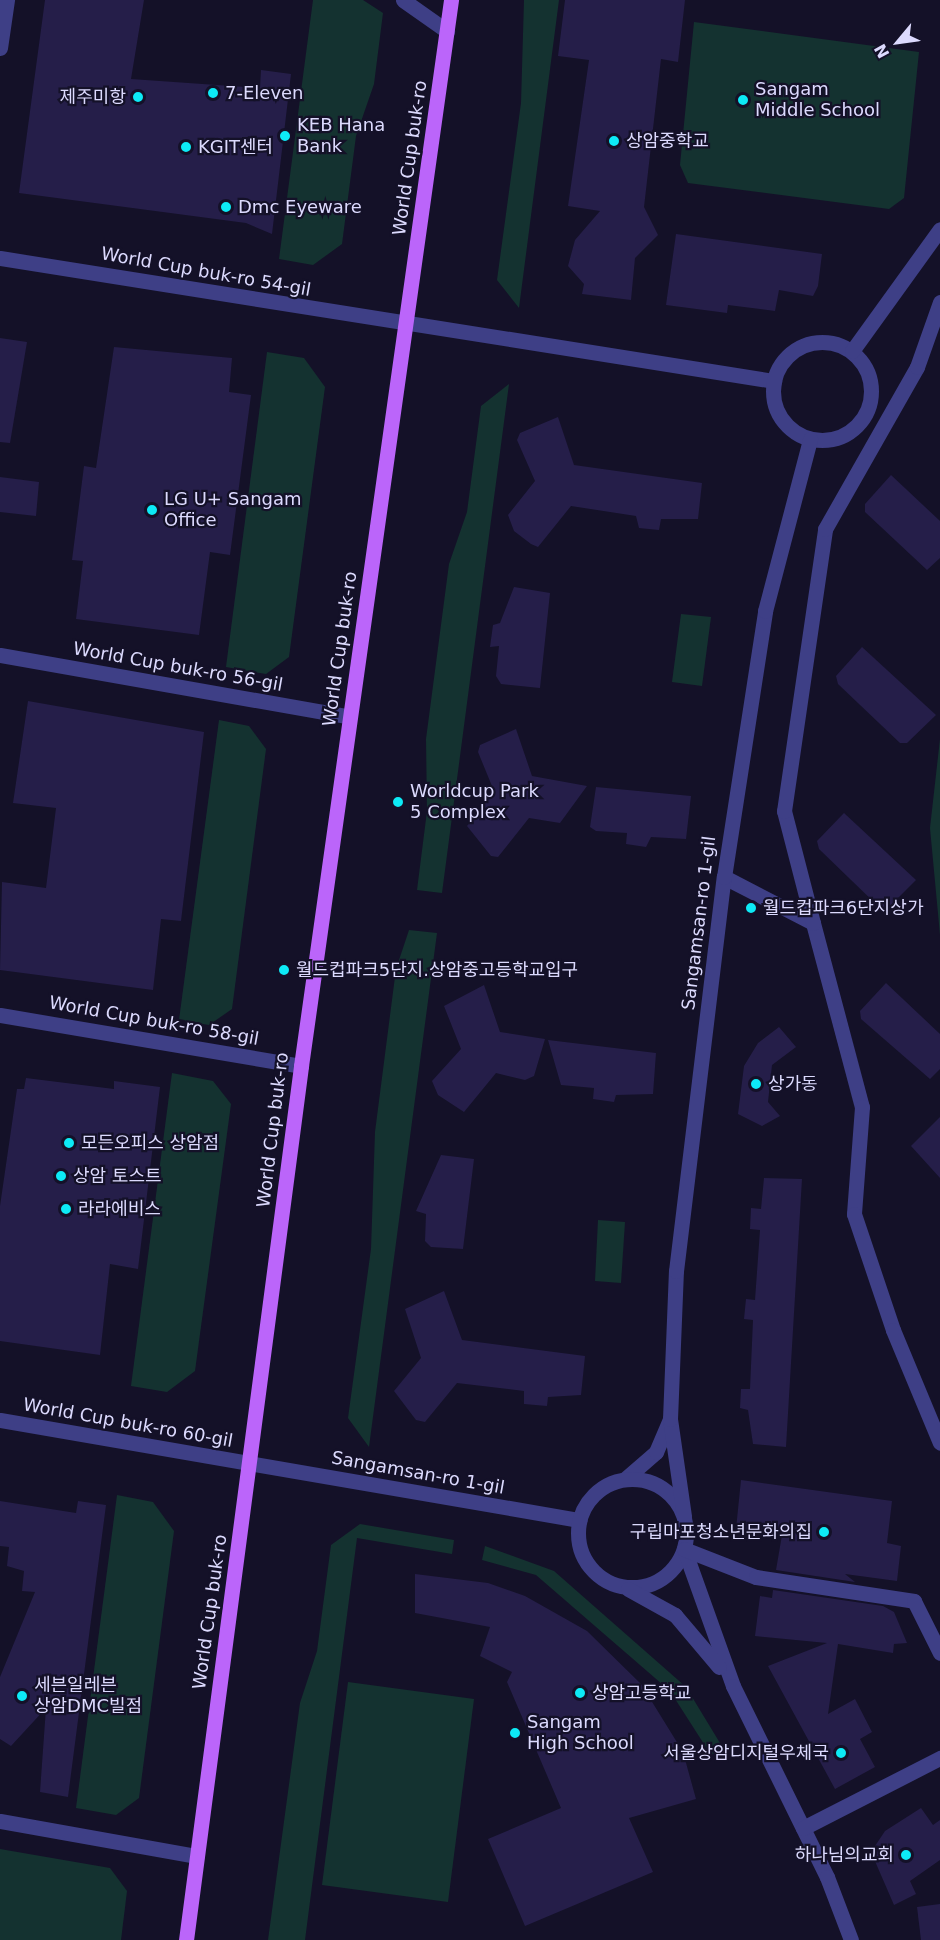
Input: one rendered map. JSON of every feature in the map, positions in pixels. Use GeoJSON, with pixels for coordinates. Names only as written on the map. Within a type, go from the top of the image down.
{"type":"FeatureCollection","features":[{"type":"Feature","properties":{"kind":"main road","name":"World Cup buk-ro"},"geometry":{"type":"LineString","coordinates":[[186,1940],[301,1066],[451,0]]}},
{"type":"Feature","properties":{"kind":"street"},"geometry":{"type":"LineString","coordinates":[[0,48],[7,0]]}},
{"type":"Feature","properties":{"kind":"street"},"geometry":{"type":"LineString","coordinates":[[403,0],[447,31]]}},
{"type":"Feature","properties":{"kind":"street"},"geometry":{"type":"LineString","coordinates":[[852,351],[940,229]]}},
{"type":"Feature","properties":{"kind":"street","name":"World Cup buk-ro 54-gil"},"geometry":{"type":"LineString","coordinates":[[0,258],[406,327]]}},
{"type":"Feature","properties":{"kind":"street"},"geometry":{"type":"LineString","coordinates":[[940,302],[917,367],[825,528],[784,811],[861,1107],[854,1214],[892,1330],[940,1443]]}},
{"type":"Feature","properties":{"kind":"street"},"geometry":{"type":"LineString","coordinates":[[406,327],[774,381]]}},
{"type":"Feature","properties":{"kind":"street"},"geometry":{"type":"LineString","coordinates":[[820,341],[852,351],[870,379],[867,412],[843,436],[810,439],[780,417],[774,381],[784,359],[804,344],[820,341]]}},
{"type":"Feature","properties":{"kind":"street","name":"Sangamsan-ro 1-gil"},"geometry":{"type":"LineString","coordinates":[[670,1419],[676,1271],[724,877],[765,611],[810,439]]}},
{"type":"Feature","properties":{"kind":"street","name":"World Cup buk-ro 56-gil"},"geometry":{"type":"LineString","coordinates":[[0,655],[350,717]]}},
{"type":"Feature","properties":{"kind":"street"},"geometry":{"type":"LineString","coordinates":[[724,877],[813,923]]}},
{"type":"Feature","properties":{"kind":"street","name":"World Cup buk-ro 58-gil"},"geometry":{"type":"LineString","coordinates":[[0,1015],[301,1066]]}},
{"type":"Feature","properties":{"kind":"street"},"geometry":{"type":"LineString","coordinates":[[670,1419],[656,1452],[625,1479],[607,1485],[588,1501],[579,1520],[581,1552],[591,1569],[625,1587],[655,1599],[675,1615],[733,1686]]}},
{"type":"Feature","properties":{"kind":"street"},"geometry":{"type":"LineString","coordinates":[[670,1419],[684,1516],[684,1549],[733,1686],[803,1828],[851,1940]]}},
{"type":"Feature","properties":{"kind":"street","name":"World Cup buk-ro 60-gil"},"geometry":{"type":"LineString","coordinates":[[0,1420],[250,1465]]}},
{"type":"Feature","properties":{"kind":"street","name":"Sangamsan-ro 1-gil"},"geometry":{"type":"LineString","coordinates":[[250,1465],[579,1520]]}},
{"type":"Feature","properties":{"kind":"street"},"geometry":{"type":"LineString","coordinates":[[625,1479],[656,1485],[684,1516]]}},
{"type":"Feature","properties":{"kind":"street"},"geometry":{"type":"LineString","coordinates":[[625,1587],[665,1577],[684,1549]]}},
{"type":"Feature","properties":{"kind":"street"},"geometry":{"type":"LineString","coordinates":[[684,1549],[756,1577],[914,1601],[940,1653]]}},
{"type":"Feature","properties":{"kind":"street"},"geometry":{"type":"LineString","coordinates":[[803,1828],[940,1758]]}},
{"type":"Feature","properties":{"kind":"street"},"geometry":{"type":"LineString","coordinates":[[0,1821],[197,1856]]}},
{"type":"Feature","properties":{"kind":"green space"},"geometry":{"type":"Polygon","coordinates":[[[313,0],[363,0],[383,13],[374,84],[356,136],[342,244],[313,265],[279,259],[313,0]]]}},
{"type":"Feature","properties":{"kind":"green space"},"geometry":{"type":"Polygon","coordinates":[[[524,0],[559,0],[519,308],[497,280],[521,103],[524,0]]]}},
{"type":"Feature","properties":{"kind":"green space"},"geometry":{"type":"Polygon","coordinates":[[[694,22],[919,52],[904,198],[889,209],[688,183],[680,165],[694,22]]]}},
{"type":"Feature","properties":{"kind":"green space"},"geometry":{"type":"Polygon","coordinates":[[[267,352],[304,358],[325,387],[289,657],[266,674],[226,667],[267,352]]]}},
{"type":"Feature","properties":{"kind":"green space"},"geometry":{"type":"Polygon","coordinates":[[[509,384],[442,893],[417,890],[427,811],[426,739],[449,564],[467,512],[481,406],[509,384]]]}},
{"type":"Feature","properties":{"kind":"green space"},"geometry":{"type":"Polygon","coordinates":[[[681,614],[711,617],[702,686],[672,682],[681,614]]]}},
{"type":"Feature","properties":{"kind":"green space"},"geometry":{"type":"Polygon","coordinates":[[[219,720],[249,726],[266,749],[232,1009],[209,1025],[179,1020],[219,720]]]}},
{"type":"Feature","properties":{"kind":"green space"},"geometry":{"type":"Polygon","coordinates":[[[940,739],[940,935],[930,828],[940,739]]]}},
{"type":"Feature","properties":{"kind":"green space"},"geometry":{"type":"Polygon","coordinates":[[[409,930],[437,933],[369,1447],[348,1418],[371,1249],[375,1132],[396,969],[409,930]]]}},
{"type":"Feature","properties":{"kind":"green space"},"geometry":{"type":"Polygon","coordinates":[[[172,1073],[213,1081],[231,1104],[195,1371],[167,1392],[131,1386],[172,1073]]]}},
{"type":"Feature","properties":{"kind":"green space"},"geometry":{"type":"Polygon","coordinates":[[[598,1220],[625,1222],[621,1283],[595,1281],[598,1220]]]}},
{"type":"Feature","properties":{"kind":"green space"},"geometry":{"type":"Polygon","coordinates":[[[117,1495],[153,1502],[174,1531],[139,1798],[116,1815],[76,1808],[117,1495]]]}},
{"type":"Feature","properties":{"kind":"green space"},"geometry":{"type":"Polygon","coordinates":[[[360,1524],[454,1540],[452,1554],[357,1538],[305,1940],[268,1940],[300,1703],[317,1651],[331,1545],[360,1524]]]}},
{"type":"Feature","properties":{"kind":"green space"},"geometry":{"type":"Polygon","coordinates":[[[485,1546],[554,1571],[686,1687],[723,1748],[711,1755],[670,1691],[536,1575],[482,1560],[485,1546]]]}},
{"type":"Feature","properties":{"kind":"green space"},"geometry":{"type":"Polygon","coordinates":[[[348,1682],[474,1699],[448,1902],[322,1885],[348,1682]]]}},
{"type":"Feature","properties":{"kind":"green space"},"geometry":{"type":"Polygon","coordinates":[[[0,1849],[110,1868],[127,1891],[121,1940],[0,1940],[0,1849]]]}},
{"type":"Feature","properties":{"kind":"building"},"geometry":{"type":"Polygon","coordinates":[[[45,0],[144,0],[131,79],[260,88],[261,70],[291,74],[272,234],[246,223],[19,193],[45,0]]]}},
{"type":"Feature","properties":{"kind":"building","name":"상암중학교"},"geometry":{"type":"Polygon","coordinates":[[[565,0],[685,0],[678,62],[661,59],[644,207],[658,235],[635,258],[631,300],[582,294],[584,284],[568,266],[575,240],[600,211],[568,206],[589,60],[558,56],[565,0]]]}},
{"type":"Feature","properties":{"kind":"building"},"geometry":{"type":"Polygon","coordinates":[[[676,234],[822,254],[818,286],[813,296],[779,290],[775,311],[728,305],[727,313],[666,305],[676,234]]]}},
{"type":"Feature","properties":{"kind":"building"},"geometry":{"type":"Polygon","coordinates":[[[0,338],[27,342],[10,443],[0,442],[0,338]]]}},
{"type":"Feature","properties":{"kind":"building","name":"LG U+ Sangam Office"},"geometry":{"type":"Polygon","coordinates":[[[114,347],[232,358],[229,392],[251,395],[230,555],[210,552],[199,635],[76,619],[83,561],[72,560],[84,466],[96,468],[114,347]]]}},
{"type":"Feature","properties":{"kind":"building"},"geometry":{"type":"Polygon","coordinates":[[[558,417],[574,465],[702,483],[698,519],[661,519],[659,530],[639,528],[636,516],[571,506],[538,547],[531,544],[514,531],[508,515],[535,481],[517,440],[520,433],[558,417]]]}},
{"type":"Feature","properties":{"kind":"building"},"geometry":{"type":"Polygon","coordinates":[[[891,475],[940,521],[940,558],[927,570],[865,512],[865,504],[891,475]]]}},
{"type":"Feature","properties":{"kind":"building"},"geometry":{"type":"Polygon","coordinates":[[[0,477],[39,482],[36,516],[0,512],[0,477]]]}},
{"type":"Feature","properties":{"kind":"building"},"geometry":{"type":"Polygon","coordinates":[[[514,587],[550,593],[540,688],[501,684],[496,676],[499,646],[490,647],[493,625],[500,623],[514,587]]]}},
{"type":"Feature","properties":{"kind":"building"},"geometry":{"type":"Polygon","coordinates":[[[862,647],[936,715],[907,743],[900,743],[838,684],[836,676],[862,647]]]}},
{"type":"Feature","properties":{"kind":"building"},"geometry":{"type":"Polygon","coordinates":[[[28,701],[204,732],[181,921],[161,919],[153,990],[0,970],[2,882],[46,888],[56,808],[13,803],[28,701]]]}},
{"type":"Feature","properties":{"kind":"building"},"geometry":{"type":"Polygon","coordinates":[[[516,729],[532,776],[587,786],[560,823],[529,818],[498,857],[491,856],[467,826],[494,791],[478,752],[480,745],[516,729]]]}},
{"type":"Feature","properties":{"kind":"building"},"geometry":{"type":"Polygon","coordinates":[[[596,787],[691,796],[686,839],[651,837],[646,847],[626,844],[627,833],[596,831],[590,827],[596,787]]]}},
{"type":"Feature","properties":{"kind":"building"},"geometry":{"type":"Polygon","coordinates":[[[844,813],[916,880],[888,908],[880,908],[819,849],[817,841],[844,813]]]}},
{"type":"Feature","properties":{"kind":"building"},"geometry":{"type":"Polygon","coordinates":[[[886,983],[940,1034],[940,1069],[930,1079],[861,1019],[860,1011],[886,983]]]}},
{"type":"Feature","properties":{"kind":"building"},"geometry":{"type":"Polygon","coordinates":[[[484,985],[500,1032],[545,1039],[534,1076],[525,1080],[496,1073],[464,1112],[438,1095],[432,1081],[461,1049],[444,1006],[484,985]]]}},
{"type":"Feature","properties":{"kind":"building","name":"상가동"},"geometry":{"type":"Polygon","coordinates":[[[779,1027],[796,1047],[772,1065],[768,1102],[780,1116],[762,1126],[738,1114],[744,1066],[758,1043],[779,1027]]]}},
{"type":"Feature","properties":{"kind":"building"},"geometry":{"type":"Polygon","coordinates":[[[548,1040],[656,1053],[653,1094],[616,1095],[614,1102],[593,1099],[594,1088],[561,1085],[548,1040]]]}},
{"type":"Feature","properties":{"kind":"building"},"geometry":{"type":"Polygon","coordinates":[[[26,1078],[114,1089],[114,1081],[160,1087],[138,1269],[110,1264],[100,1355],[0,1341],[0,1206],[17,1089],[24,1089],[26,1078]]]}},
{"type":"Feature","properties":{"kind":"building"},"geometry":{"type":"Polygon","coordinates":[[[940,1117],[940,1178],[911,1146],[940,1117]]]}},
{"type":"Feature","properties":{"kind":"building"},"geometry":{"type":"Polygon","coordinates":[[[441,1155],[474,1159],[463,1249],[431,1247],[425,1241],[426,1214],[416,1211],[441,1155]]]}},
{"type":"Feature","properties":{"kind":"building"},"geometry":{"type":"Polygon","coordinates":[[[764,1178],[802,1179],[786,1447],[753,1444],[748,1410],[740,1408],[741,1389],[750,1389],[753,1320],[744,1319],[746,1299],[755,1300],[760,1230],[750,1229],[751,1208],[761,1209],[764,1178]]]}},
{"type":"Feature","properties":{"kind":"building"},"geometry":{"type":"Polygon","coordinates":[[[444,1291],[462,1340],[585,1356],[581,1395],[548,1397],[547,1406],[524,1404],[524,1391],[457,1383],[425,1422],[416,1420],[394,1391],[421,1358],[405,1309],[444,1291]]]}},
{"type":"Feature","properties":{"kind":"building","name":"구립마포청소년문화의집"},"geometry":{"type":"Polygon","coordinates":[[[741,1480],[892,1501],[887,1543],[901,1546],[897,1581],[845,1574],[855,1582],[776,1570],[782,1535],[736,1529],[741,1480]]]}},
{"type":"Feature","properties":{"kind":"building"},"geometry":{"type":"Polygon","coordinates":[[[0,1501],[76,1513],[78,1501],[106,1505],[68,1797],[40,1792],[46,1708],[11,1746],[0,1739],[0,1677],[35,1592],[22,1591],[24,1571],[7,1566],[9,1547],[0,1546],[0,1501]]]}},
{"type":"Feature","properties":{"kind":"building","name":"상암고등학교"},"geometry":{"type":"Polygon","coordinates":[[[415,1574],[488,1583],[525,1596],[587,1631],[641,1684],[683,1752],[696,1799],[629,1818],[653,1872],[525,1926],[488,1839],[561,1808],[507,1682],[512,1672],[480,1656],[490,1627],[415,1613],[415,1574]]]}},
{"type":"Feature","properties":{"kind":"building"},"geometry":{"type":"Polygon","coordinates":[[[773,1590],[883,1606],[894,1612],[907,1643],[894,1644],[893,1653],[838,1644],[828,1714],[855,1699],[872,1732],[860,1739],[875,1767],[835,1789],[768,1666],[827,1643],[755,1636],[760,1596],[772,1598],[773,1590]]]}},
{"type":"Feature","properties":{"kind":"building","name":"하나님의교회"},"geometry":{"type":"Polygon","coordinates":[[[921,1808],[933,1825],[940,1820],[940,1860],[910,1881],[916,1894],[894,1905],[871,1852],[885,1831],[921,1808]]]}},
{"type":"Feature","properties":{"kind":"building"},"geometry":{"type":"Polygon","coordinates":[[[940,1904],[940,1940],[921,1940],[917,1907],[940,1904]]]}},
{"type":"Feature","properties":{"kind":"place","name":"7-Eleven"},"geometry":{"type":"Point","coordinates":[213,93]}},
{"type":"Feature","properties":{"kind":"place","name":"제주미항"},"geometry":{"type":"Point","coordinates":[138,97]}},
{"type":"Feature","properties":{"kind":"place","name":"Sangam Middle School"},"geometry":{"type":"Point","coordinates":[743,100]}},
{"type":"Feature","properties":{"kind":"place","name":"KEB Hana Bank"},"geometry":{"type":"Point","coordinates":[285,136]}},
{"type":"Feature","properties":{"kind":"place","name":"상암중학교"},"geometry":{"type":"Point","coordinates":[614,141]}},
{"type":"Feature","properties":{"kind":"place","name":"KGIT센터"},"geometry":{"type":"Point","coordinates":[186,147]}},
{"type":"Feature","properties":{"kind":"place","name":"Dmc Eyeware"},"geometry":{"type":"Point","coordinates":[226,207]}},
{"type":"Feature","properties":{"kind":"place","name":"LG U+ Sangam Office"},"geometry":{"type":"Point","coordinates":[152,510]}},
{"type":"Feature","properties":{"kind":"place","name":"Worldcup Park 5 Complex"},"geometry":{"type":"Point","coordinates":[398,802]}},
{"type":"Feature","properties":{"kind":"place","name":"월드컵파크6단지상가"},"geometry":{"type":"Point","coordinates":[751,908]}},
{"type":"Feature","properties":{"kind":"place","name":"월드컵파크5단지.상암중고등학교입구"},"geometry":{"type":"Point","coordinates":[284,970]}},
{"type":"Feature","properties":{"kind":"place","name":"상가동"},"geometry":{"type":"Point","coordinates":[756,1084]}},
{"type":"Feature","properties":{"kind":"place","name":"모든오피스 상암점"},"geometry":{"type":"Point","coordinates":[69,1143]}},
{"type":"Feature","properties":{"kind":"place","name":"상암 토스트"},"geometry":{"type":"Point","coordinates":[61,1176]}},
{"type":"Feature","properties":{"kind":"place","name":"라라에비스"},"geometry":{"type":"Point","coordinates":[66,1209]}},
{"type":"Feature","properties":{"kind":"place","name":"구립마포청소년문화의집"},"geometry":{"type":"Point","coordinates":[824,1532]}},
{"type":"Feature","properties":{"kind":"place","name":"상암고등학교"},"geometry":{"type":"Point","coordinates":[580,1693]}},
{"type":"Feature","properties":{"kind":"place","name":"세븐일레븐 상암DMC빌점"},"geometry":{"type":"Point","coordinates":[22,1696]}},
{"type":"Feature","properties":{"kind":"place","name":"Sangam High School"},"geometry":{"type":"Point","coordinates":[515,1733]}},
{"type":"Feature","properties":{"kind":"place","name":"서울상암디지털우체국"},"geometry":{"type":"Point","coordinates":[841,1753]}},
{"type":"Feature","properties":{"kind":"place","name":"하나님의교회"},"geometry":{"type":"Point","coordinates":[906,1855]}}]}
